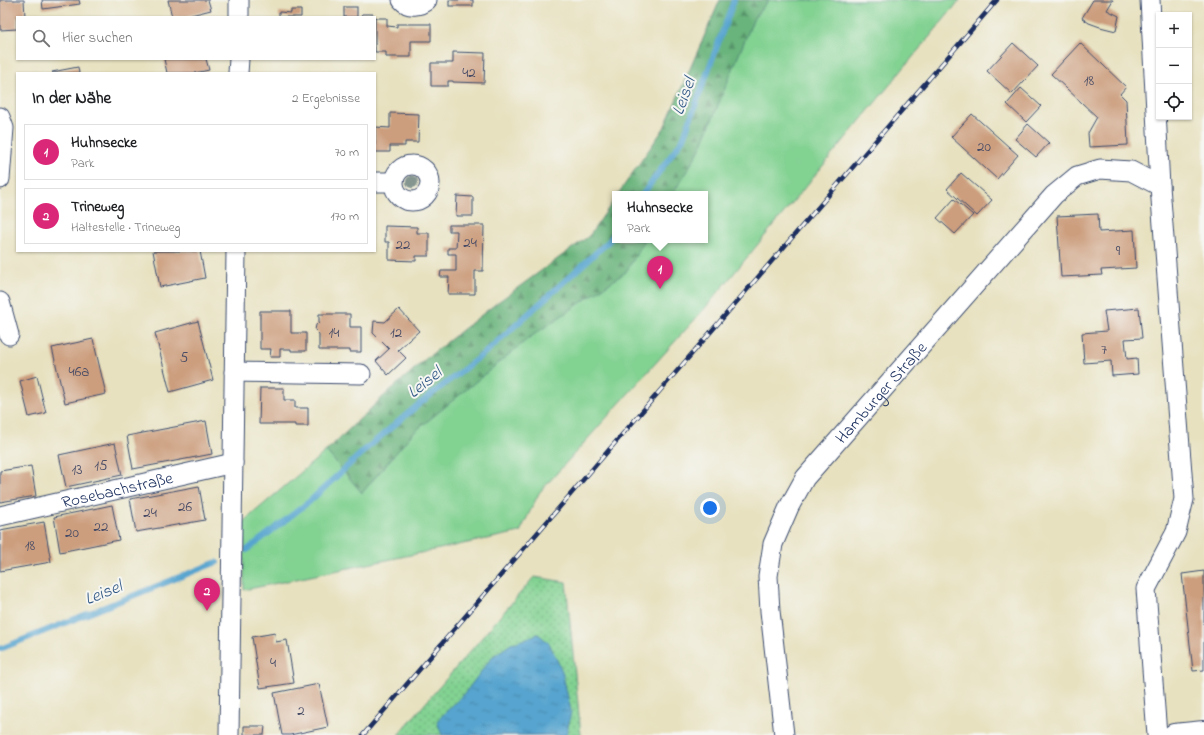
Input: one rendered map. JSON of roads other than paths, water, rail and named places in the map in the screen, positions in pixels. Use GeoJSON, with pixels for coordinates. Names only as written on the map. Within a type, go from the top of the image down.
{"type":"FeatureCollection","features":[{"type":"Feature","properties":{"kind":"street"},"geometry":{"type":"LineString","coordinates":[[239,0],[239,16]]}},
{"type":"Feature","properties":{"kind":"street"},"geometry":{"type":"LineString","coordinates":[[402,0],[404,3],[413,6],[422,4],[427,0]]}},
{"type":"Feature","properties":{"kind":"street"},"geometry":{"type":"LineString","coordinates":[[1150,0],[1160,186],[1184,499],[1176,532],[1146,589],[1157,735]]}},
{"type":"Feature","properties":{"kind":"street"},"geometry":{"type":"LineString","coordinates":[[238,72],[239,60]]}},
{"type":"Feature","properties":{"kind":"street"},"geometry":{"type":"LineString","coordinates":[[0,117],[4,128],[0,179]]}},
{"type":"Feature","properties":{"kind":"street","name":"Hamburger Straße"},"geometry":{"type":"LineString","coordinates":[[784,735],[770,611],[768,576],[773,544],[789,507],[805,478],[1054,195],[1077,176],[1100,169],[1131,171],[1160,186]]}},
{"type":"Feature","properties":{"kind":"street"},"geometry":{"type":"LineString","coordinates":[[229,735],[236,252]]}},
{"type":"Feature","properties":{"kind":"street"},"geometry":{"type":"LineString","coordinates":[[0,302],[9,335]]}},
{"type":"Feature","properties":{"kind":"street"},"geometry":{"type":"LineString","coordinates":[[234,372],[361,374]]}},
{"type":"Feature","properties":{"kind":"street","name":"Rosebachstraße"},"geometry":{"type":"LineString","coordinates":[[0,516],[233,463]]}},
{"type":"Feature","properties":{"kind":"street"},"geometry":{"type":"LineString","coordinates":[[1174,735],[1204,732]]}},
{"type":"Feature","properties":{"kind":"water"},"geometry":{"type":"Polygon","coordinates":[[[538,634],[549,643],[562,671],[571,711],[567,733],[565,735],[442,735],[437,721],[465,693],[492,657],[511,644],[538,634]]]}},
{"type":"Feature","properties":{"kind":"waterway","name":"Leisel"},"geometry":{"type":"LineString","coordinates":[[645,191],[683,139],[734,0]]}},
{"type":"Feature","properties":{"kind":"waterway","name":"Leisel"},"geometry":{"type":"LineString","coordinates":[[247,550],[310,501],[367,448],[418,405],[487,351],[612,237]]}},
{"type":"Feature","properties":{"kind":"waterway","name":"Leisel"},"geometry":{"type":"LineString","coordinates":[[0,649],[217,562]]}},
{"type":"Feature","properties":{"kind":"railway"},"geometry":{"type":"LineString","coordinates":[[363,735],[997,0]]}},
{"type":"Feature","properties":{"kind":"place","name":"Huhnsecke"},"geometry":{"type":"Point","coordinates":[660,289]}},
{"type":"Feature","properties":{"kind":"place","name":"Trineweg"},"geometry":{"type":"Point","coordinates":[207,611]}}]}
